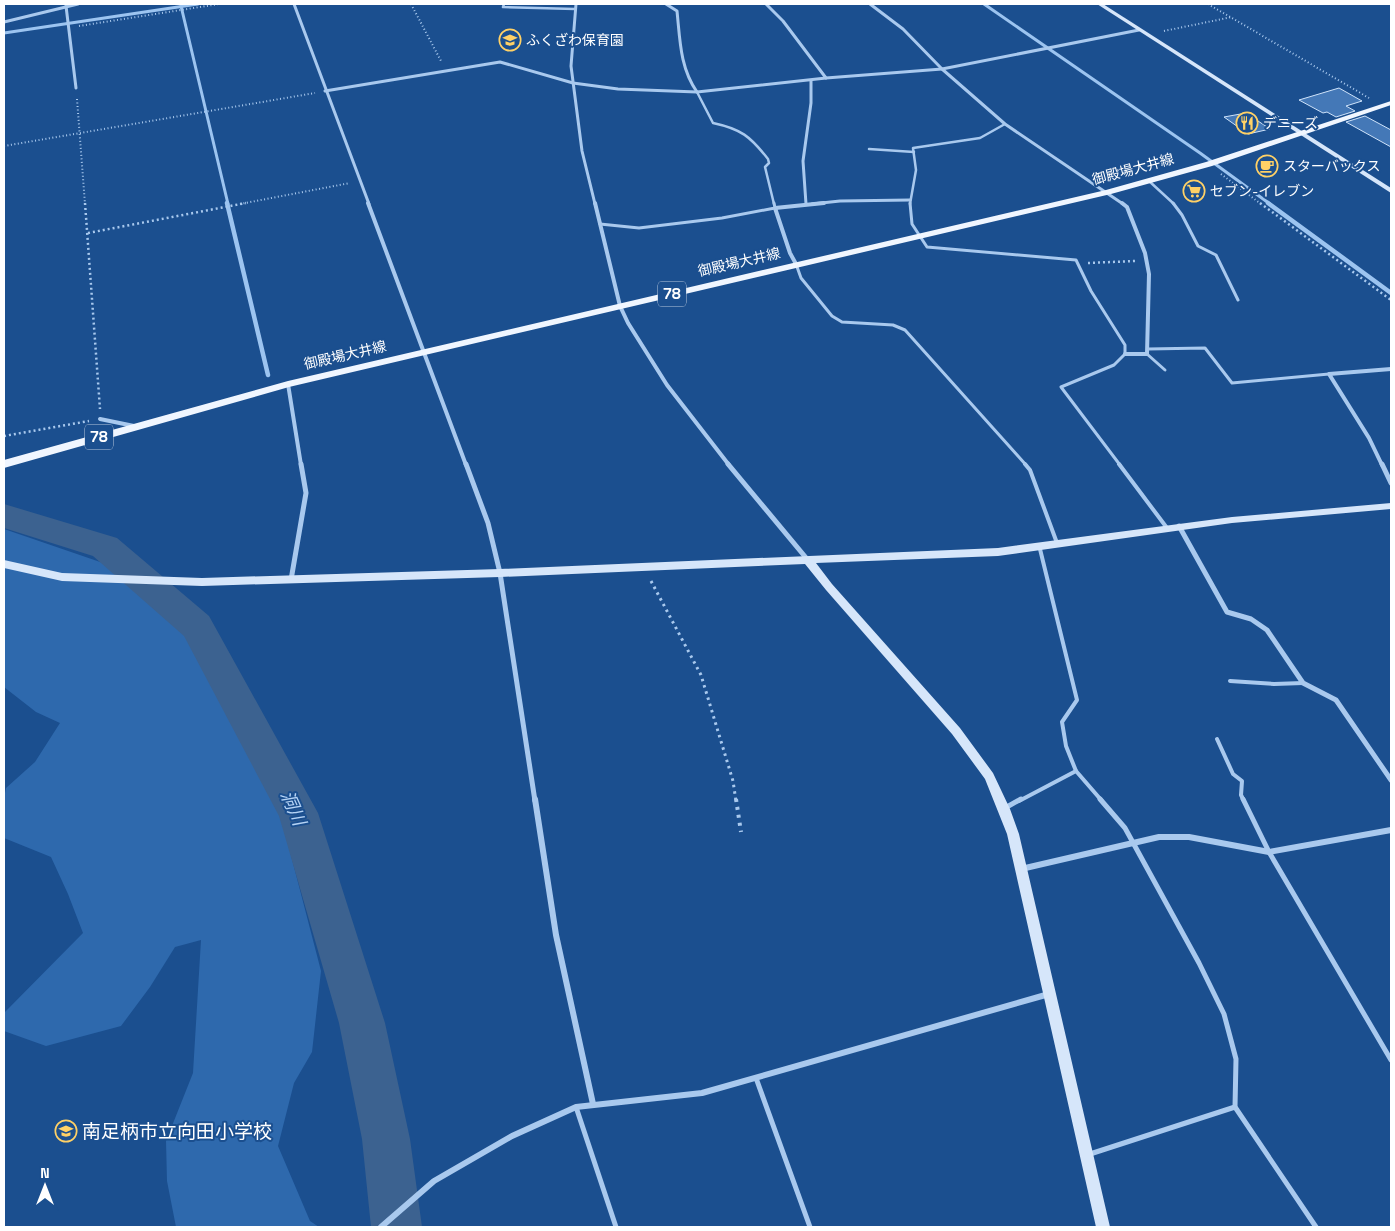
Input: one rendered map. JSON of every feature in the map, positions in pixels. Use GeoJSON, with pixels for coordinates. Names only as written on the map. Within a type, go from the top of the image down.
{"type":"FeatureCollection","features":[{"type":"Feature","properties":{"kind":"main road","name":"御殿場大井線"},"geometry":{"type":"LineString","coordinates":[[4,464],[288,384],[1108,192],[1209,164],[1391,103]]}},
{"type":"Feature","properties":{"kind":"street"},"geometry":{"type":"LineString","coordinates":[[4,22],[78,4]]}},
{"type":"Feature","properties":{"kind":"street"},"geometry":{"type":"LineString","coordinates":[[294,4],[325,92],[425,352],[488,523],[500,573],[556,935],[593,1104]]}},
{"type":"Feature","properties":{"kind":"street"},"geometry":{"type":"LineString","coordinates":[[576,4],[572,41],[573,83],[582,151],[620,306],[631,330],[678,401],[763,508],[956,731],[989,776],[1013,834],[1103,1227]]}},
{"type":"Feature","properties":{"kind":"street"},"geometry":{"type":"LineString","coordinates":[[666,4],[677,11],[682,56],[688,79],[697,92]]}},
{"type":"Feature","properties":{"kind":"street"},"geometry":{"type":"LineString","coordinates":[[766,4],[783,21],[826,78]]}},
{"type":"Feature","properties":{"kind":"street"},"geometry":{"type":"LineString","coordinates":[[870,4],[903,29],[942,69],[1006,124],[1038,148],[1108,192],[1127,207],[1146,260],[1149,274],[1147,352],[1125,354]]}},
{"type":"Feature","properties":{"kind":"street"},"geometry":{"type":"LineString","coordinates":[[1100,4],[1391,191]]}},
{"type":"Feature","properties":{"kind":"street"},"geometry":{"type":"LineString","coordinates":[[66,6],[76,88]]}},
{"type":"Feature","properties":{"kind":"street"},"geometry":{"type":"LineString","coordinates":[[325,92],[500,62],[573,83],[618,90],[697,92],[826,78],[942,69],[1139,30]]}},
{"type":"Feature","properties":{"kind":"street"},"geometry":{"type":"LineString","coordinates":[[806,204],[803,161],[811,103],[811,81]]}},
{"type":"Feature","properties":{"kind":"street"},"geometry":{"type":"LineString","coordinates":[[796,264],[790,253],[775,208],[806,204],[910,200]]}},
{"type":"Feature","properties":{"kind":"street"},"geometry":{"type":"LineString","coordinates":[[1391,368],[1329,374],[1369,438],[1391,484]]}},
{"type":"Feature","properties":{"kind":"street"},"geometry":{"type":"LineString","coordinates":[[288,384],[306,493],[291,580]]}},
{"type":"Feature","properties":{"kind":"street"},"geometry":{"type":"LineString","coordinates":[[100,419],[135,427]]}},
{"type":"Feature","properties":{"kind":"street"},"geometry":{"type":"LineString","coordinates":[[4,564],[62,577],[202,582],[644,567],[998,552],[1179,526],[1311,511],[1391,506]]}},
{"type":"Feature","properties":{"kind":"street"},"geometry":{"type":"LineString","coordinates":[[1179,526],[1227,612],[1252,619],[1267,630],[1303,683],[1336,700],[1391,780]]}},
{"type":"Feature","properties":{"kind":"street"},"geometry":{"type":"LineString","coordinates":[[1020,869],[1159,837],[1189,837],[1269,852],[1391,830]]}},
{"type":"Feature","properties":{"kind":"street"},"geometry":{"type":"LineString","coordinates":[[381,1227],[434,1181],[512,1136],[576,1107],[702,1093],[1049,994]]}},
{"type":"Feature","properties":{"kind":"lane"},"geometry":{"type":"LineString","coordinates":[[504,4],[503,8],[575,9]]}},
{"type":"Feature","properties":{"kind":"lane"},"geometry":{"type":"LineString","coordinates":[[600,224],[639,228],[722,218],[775,208],[765,166],[769,162],[768,159],[750,135],[732,127],[714,123],[697,92]]}},
{"type":"Feature","properties":{"kind":"lane"},"geometry":{"type":"LineString","coordinates":[[1006,124],[980,138],[913,148],[916,170],[910,200],[912,224],[918,236],[927,247],[1076,260],[1091,291],[1125,345],[1125,354],[1114,365],[1061,387],[1167,528]]}},
{"type":"Feature","properties":{"kind":"lane"},"geometry":{"type":"LineString","coordinates":[[869,149],[914,152]]}},
{"type":"Feature","properties":{"kind":"lane"},"geometry":{"type":"LineString","coordinates":[[1149,181],[1172,200],[1198,246],[1216,255],[1238,300]]}},
{"type":"Feature","properties":{"kind":"lane"},"geometry":{"type":"LineString","coordinates":[[796,264],[801,278],[832,316],[842,322],[893,325],[905,330],[1030,470],[1057,543]]}},
{"type":"Feature","properties":{"kind":"lane"},"geometry":{"type":"LineString","coordinates":[[1147,352],[1205,348],[1232,383],[1329,374]]}},
{"type":"Feature","properties":{"kind":"lane"},"geometry":{"type":"LineString","coordinates":[[1147,352],[1165,370]]}},
{"type":"Feature","properties":{"kind":"lane"},"geometry":{"type":"LineString","coordinates":[[1039,545],[1059,631],[1078,700],[1062,722],[1066,746],[1076,771],[1117,816],[1134,842],[1199,963],[1224,1014],[1236,1059],[1235,1107],[1316,1227]]}},
{"type":"Feature","properties":{"kind":"lane"},"geometry":{"type":"LineString","coordinates":[[1230,681],[1274,684],[1303,683]]}},
{"type":"Feature","properties":{"kind":"lane"},"geometry":{"type":"LineString","coordinates":[[1217,739],[1233,774],[1242,781],[1241,795],[1269,852],[1391,1060]]}},
{"type":"Feature","properties":{"kind":"lane"},"geometry":{"type":"LineString","coordinates":[[1004,809],[1076,771]]}},
{"type":"Feature","properties":{"kind":"lane"},"geometry":{"type":"LineString","coordinates":[[756,1078],[810,1227]]}},
{"type":"Feature","properties":{"kind":"lane"},"geometry":{"type":"LineString","coordinates":[[576,1107],[616,1227]]}},
{"type":"Feature","properties":{"kind":"lane"},"geometry":{"type":"LineString","coordinates":[[1087,1155],[1235,1107]]}},
{"type":"Feature","properties":{"kind":"path"},"geometry":{"type":"LineString","coordinates":[[69,27],[219,4]]}},
{"type":"Feature","properties":{"kind":"path"},"geometry":{"type":"LineString","coordinates":[[411,4],[446,70]]}},
{"type":"Feature","properties":{"kind":"path"},"geometry":{"type":"LineString","coordinates":[[1208,4],[1382,106]]}},
{"type":"Feature","properties":{"kind":"path"},"geometry":{"type":"LineString","coordinates":[[1147,34],[1232,18]]}},
{"type":"Feature","properties":{"kind":"path"},"geometry":{"type":"LineString","coordinates":[[4,436],[100,419],[81,133],[76,88]]}},
{"type":"Feature","properties":{"kind":"path"},"geometry":{"type":"LineString","coordinates":[[4,146],[325,92]]}},
{"type":"Feature","properties":{"kind":"path"},"geometry":{"type":"LineString","coordinates":[[1209,164],[1391,300]]}},
{"type":"Feature","properties":{"kind":"path"},"geometry":{"type":"LineString","coordinates":[[88,233],[360,181]]}},
{"type":"Feature","properties":{"kind":"path"},"geometry":{"type":"LineString","coordinates":[[1078,263],[1146,260]]}},
{"type":"Feature","properties":{"kind":"path"},"geometry":{"type":"LineString","coordinates":[[644,567],[701,675],[733,781],[741,832]]}},
{"type":"Feature","properties":{"kind":"shaded area"},"geometry":{"type":"Polygon","coordinates":[[[4,529],[106,564],[191,638],[280,813],[321,971],[312,1052],[294,1083],[278,1146],[310,1221],[319,1227],[176,1227],[167,1181],[166,1141],[193,1073],[201,940],[175,947],[150,987],[121,1026],[46,1046],[4,1031],[4,1013],[83,933],[51,857],[4,838],[4,798],[6,788],[35,762],[60,723],[36,712],[4,687],[4,529]]]}},
{"type":"Feature","properties":{"kind":"building"},"geometry":{"type":"Polygon","coordinates":[[[1339,88],[1362,101],[1346,106],[1355,111],[1336,117],[1327,112],[1323,113],[1299,100],[1339,88]]]}},
{"type":"Feature","properties":{"kind":"building"},"geometry":{"type":"Polygon","coordinates":[[[1246,113],[1270,129],[1248,134],[1224,117],[1246,113]]]}},
{"type":"Feature","properties":{"kind":"building"},"geometry":{"type":"Polygon","coordinates":[[[1365,116],[1391,130],[1391,147],[1346,122],[1365,116]]]}},
{"type":"Feature","properties":{"kind":"waterway"},"geometry":{"type":"LineString","coordinates":[[181,7],[198,4]]}},
{"type":"Feature","properties":{"kind":"waterway"},"geometry":{"type":"LineString","coordinates":[[984,4],[1200,153],[1270,204]]}},
{"type":"Feature","properties":{"kind":"waterway"},"geometry":{"type":"LineString","coordinates":[[4,33],[181,7]]}},
{"type":"Feature","properties":{"kind":"waterway"},"geometry":{"type":"LineString","coordinates":[[181,7],[228,204]]}},
{"type":"Feature","properties":{"kind":"waterway"},"geometry":{"type":"LineString","coordinates":[[227,203],[268,375]]}},
{"type":"Feature","properties":{"kind":"waterway"},"geometry":{"type":"LineString","coordinates":[[1268,203],[1391,293]]}},
{"type":"Feature","properties":{"kind":"waterway","name":"洞川"},"geometry":{"type":"LineString","coordinates":[[4,516],[105,547],[197,626],[298,813],[362,1023],[386,1139],[397,1227]]}},
{"type":"Feature","properties":{"kind":"place","name":"ふくざわ保育園"},"geometry":{"type":"Point","coordinates":[510,40]}},
{"type":"Feature","properties":{"kind":"place","name":"デニーズ"},"geometry":{"type":"Point","coordinates":[1247,123]}},
{"type":"Feature","properties":{"kind":"place","name":"スターバックス"},"geometry":{"type":"Point","coordinates":[1267,166]}},
{"type":"Feature","properties":{"kind":"place","name":"セブン-イレブン"},"geometry":{"type":"Point","coordinates":[1194,191]}},
{"type":"Feature","properties":{"kind":"place","name":"南足柄市立向田小学校"},"geometry":{"type":"Point","coordinates":[66,1131]}}]}
